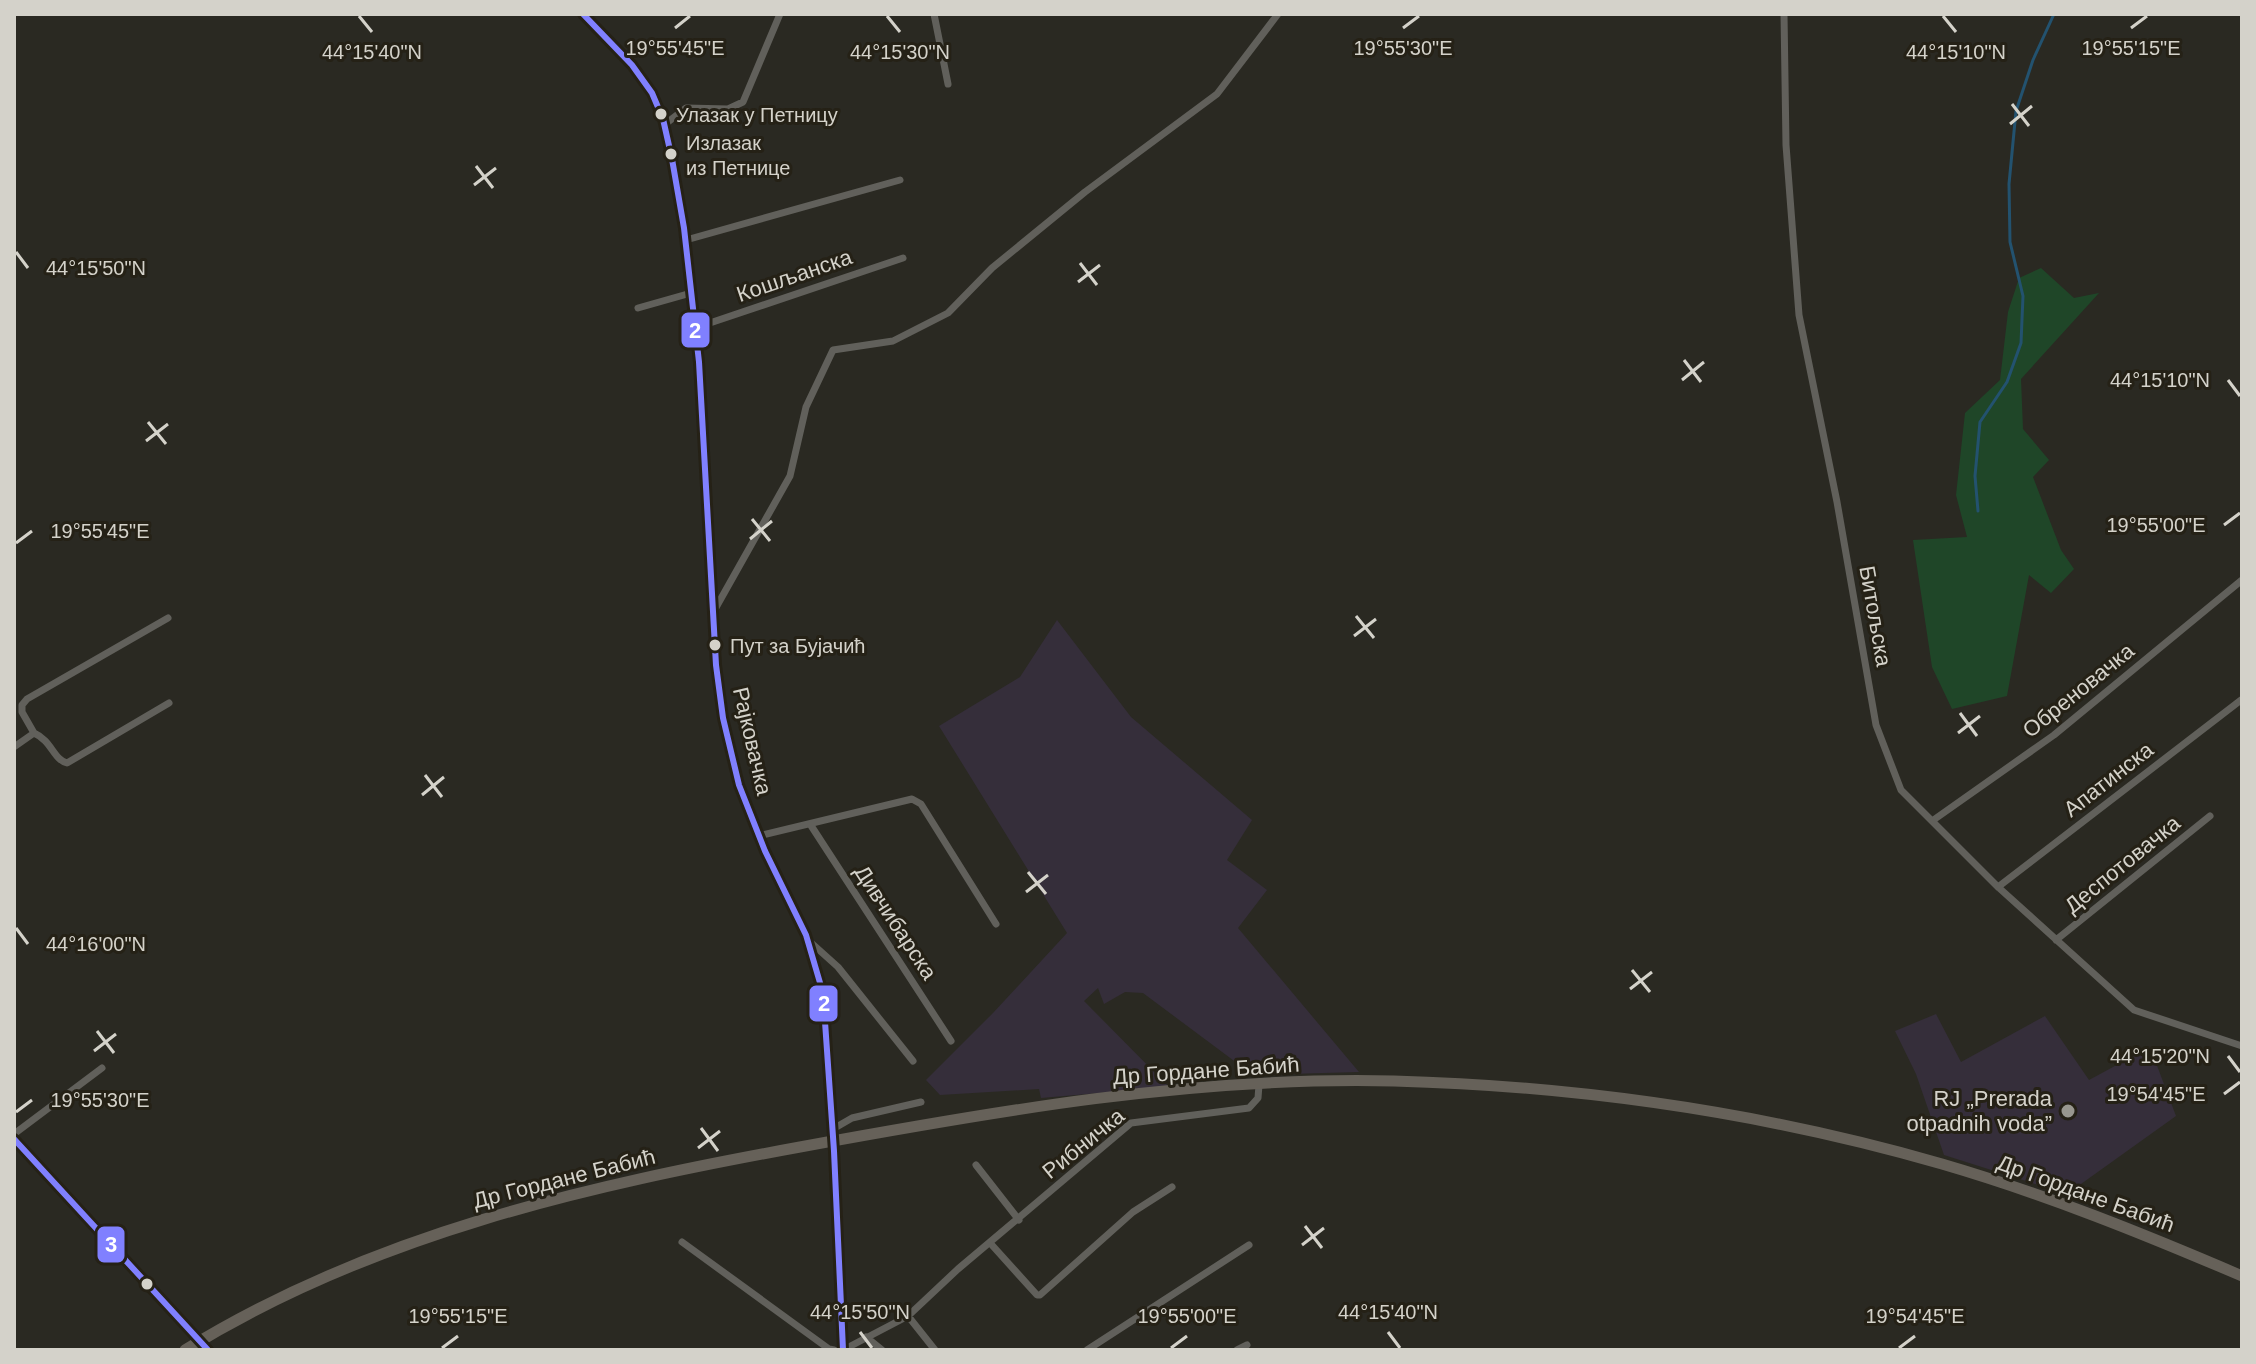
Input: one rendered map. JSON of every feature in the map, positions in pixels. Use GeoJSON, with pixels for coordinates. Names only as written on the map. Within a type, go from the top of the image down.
{"type":"FeatureCollection","features":[{"type":"Feature","properties":{"kind":"main road","name":"Рајковачка"},"geometry":{"type":"LineString","coordinates":[[583,14],[643,78],[657,103],[664,125],[686,240],[695,328],[704,427],[716,665],[723,718],[736,775],[758,836],[808,940],[823,993],[843,1350]]}},
{"type":"Feature","properties":{"kind":"main road","name":"Др Гордане Бабић"},"geometry":{"type":"LineString","coordinates":[[185,1350],[204,1346],[342,1270],[474,1221],[570,1194],[811,1145],[1015,1109],[1173,1091],[1259,1085],[1395,1081],[1530,1090],[1642,1102],[1787,1126],[1903,1153],[2055,1200],[2242,1276]]}},
{"type":"Feature","properties":{"kind":"street"},"geometry":{"type":"LineString","coordinates":[[664,125],[686,108],[728,109],[743,102],[780,14]]}},
{"type":"Feature","properties":{"kind":"street"},"geometry":{"type":"LineString","coordinates":[[934,14],[948,84]]}},
{"type":"Feature","properties":{"kind":"street"},"geometry":{"type":"LineString","coordinates":[[714,611],[790,476],[806,407],[833,350],[893,341],[948,313],[992,268],[1085,192],[1217,94],[1278,14]]}},
{"type":"Feature","properties":{"kind":"street","name":"Битољска"},"geometry":{"type":"LineString","coordinates":[[1784,14],[1786,145],[1799,315],[1837,502],[1876,725],[1901,790],[1998,887],[2134,1010],[2240,1041]]}},
{"type":"Feature","properties":{"kind":"street"},"geometry":{"type":"LineString","coordinates":[[686,240],[900,180]]}},
{"type":"Feature","properties":{"kind":"street","name":"Кошљанска"},"geometry":{"type":"LineString","coordinates":[[695,328],[903,258]]}},
{"type":"Feature","properties":{"kind":"street"},"geometry":{"type":"LineString","coordinates":[[638,308],[691,293]]}},
{"type":"Feature","properties":{"kind":"street","name":"Обреновачка"},"geometry":{"type":"LineString","coordinates":[[1932,821],[2054,735],[2242,580]]}},
{"type":"Feature","properties":{"kind":"street"},"geometry":{"type":"LineString","coordinates":[[168,618],[27,699],[22,705],[22,712],[34,733],[44,738],[60,761],[67,763],[169,703]]}},
{"type":"Feature","properties":{"kind":"street","name":"Апатинска"},"geometry":{"type":"LineString","coordinates":[[1998,887],[2241,700]]}},
{"type":"Feature","properties":{"kind":"street"},"geometry":{"type":"LineString","coordinates":[[14,747],[34,733]]}},
{"type":"Feature","properties":{"kind":"street"},"geometry":{"type":"LineString","coordinates":[[758,836],[912,799],[921,804],[996,924]]}},
{"type":"Feature","properties":{"kind":"street","name":"Деспотовачка"},"geometry":{"type":"LineString","coordinates":[[2056,940],[2210,816]]}},
{"type":"Feature","properties":{"kind":"street","name":"Дивчибарска"},"geometry":{"type":"LineString","coordinates":[[810,824],[951,1041]]}},
{"type":"Feature","properties":{"kind":"street"},"geometry":{"type":"LineString","coordinates":[[808,940],[838,967],[913,1061]]}},
{"type":"Feature","properties":{"kind":"street"},"geometry":{"type":"LineString","coordinates":[[102,1068],[14,1136],[204,1346]]}},
{"type":"Feature","properties":{"kind":"street","name":"Рибничка"},"geometry":{"type":"LineString","coordinates":[[843,1350],[908,1316],[1131,1123],[1141,1119],[1249,1108],[1258,1098],[1259,1085]]}},
{"type":"Feature","properties":{"kind":"street"},"geometry":{"type":"LineString","coordinates":[[833,1129],[852,1118],[921,1102]]}},
{"type":"Feature","properties":{"kind":"street"},"geometry":{"type":"LineString","coordinates":[[976,1165],[1019,1220]]}},
{"type":"Feature","properties":{"kind":"street"},"geometry":{"type":"LineString","coordinates":[[991,1244],[1040,1295],[1133,1212],[1172,1187]]}},
{"type":"Feature","properties":{"kind":"street"},"geometry":{"type":"LineString","coordinates":[[682,1242],[834,1350]]}},
{"type":"Feature","properties":{"kind":"street"},"geometry":{"type":"LineString","coordinates":[[1087,1350],[1249,1245]]}},
{"type":"Feature","properties":{"kind":"street"},"geometry":{"type":"LineString","coordinates":[[908,1316],[935,1350]]}},
{"type":"Feature","properties":{"kind":"street"},"geometry":{"type":"LineString","coordinates":[[866,1337],[882,1350]]}},
{"type":"Feature","properties":{"kind":"street"},"geometry":{"type":"LineString","coordinates":[[1237,1350],[1247,1345]]}},
{"type":"Feature","properties":{"kind":"shaded area"},"geometry":{"type":"Polygon","coordinates":[[[1057,620],[1131,717],[1252,820],[1227,860],[1267,890],[1238,928],[1359,1072],[1253,1075],[1143,993],[1125,992],[1104,1004],[1098,988],[1084,1001],[1169,1087],[1041,1098],[1039,1089],[940,1095],[926,1080],[1067,933],[939,726],[1020,677],[1057,620]]]}},
{"type":"Feature","properties":{"kind":"shaded area"},"geometry":{"type":"Polygon","coordinates":[[[1936,1014],[1961,1062],[2045,1016],[2089,1080],[2150,1047],[2176,1116],[2067,1194],[1944,1155],[1916,1074],[1895,1031],[1936,1014]]]}},
{"type":"Feature","properties":{"kind":"green space"},"geometry":{"type":"Polygon","coordinates":[[[2041,268],[2074,298],[2099,293],[2021,379],[2023,429],[2049,460],[2033,477],[2061,550],[2074,569],[2051,593],[2029,575],[2007,696],[1952,709],[1932,667],[1913,540],[1967,537],[1956,495],[1965,413],[2000,380],[2008,312],[2019,278],[2041,268]]]}},
{"type":"Feature","properties":{"kind":"waterway"},"geometry":{"type":"LineString","coordinates":[[1978,511],[1975,476],[1980,422],[2007,382],[2021,343],[2023,296],[2010,242],[2009,184],[2016,111],[2033,60],[2054,14]]}},
{"type":"Feature","properties":{"kind":"transit line","name":"2"},"geometry":{"type":"LineString","coordinates":[[583,14],[632,65],[652,93],[663,119],[672,159],[684,228],[699,362],[716,665],[723,718],[739,785],[765,851],[806,935],[823,993],[843,1350]]}},
{"type":"Feature","properties":{"kind":"transit line","name":"3"},"geometry":{"type":"LineString","coordinates":[[14,1139],[208,1350]]}},
{"type":"Feature","properties":{"kind":"place","name":"Улазак у Петницу"},"geometry":{"type":"Point","coordinates":[661,114]}},
{"type":"Feature","properties":{"kind":"place","name":"Излазак из Петнице"},"geometry":{"type":"Point","coordinates":[671,154]}},
{"type":"Feature","properties":{"kind":"place","name":"Пут за Бујачић"},"geometry":{"type":"Point","coordinates":[715,645]}},
{"type":"Feature","properties":{"kind":"place","name":"RJ „Prerada otpadnih voda”"},"geometry":{"type":"Point","coordinates":[2068,1111]}}]}
